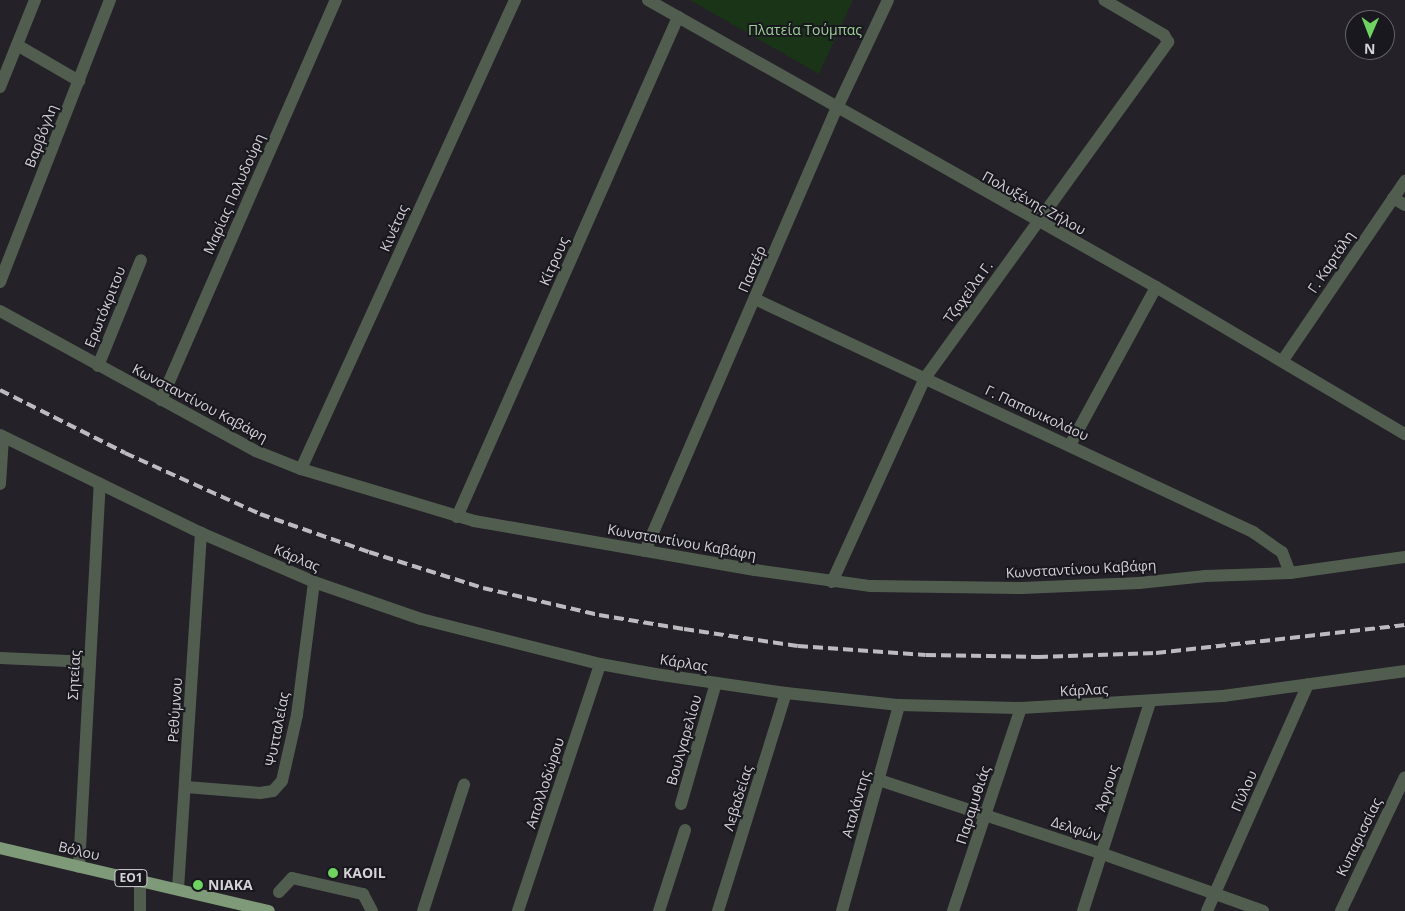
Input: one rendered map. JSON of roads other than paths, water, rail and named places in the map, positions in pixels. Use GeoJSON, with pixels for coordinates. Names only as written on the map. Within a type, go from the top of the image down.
{"type":"FeatureCollection","features":[{"type":"Feature","properties":{"kind":"main road","name":"Βόλου"},"geometry":{"type":"LineString","coordinates":[[0,848],[178,889],[246,908],[269,911]]}},
{"type":"Feature","properties":{"kind":"street"},"geometry":{"type":"LineString","coordinates":[[0,87],[35,0]]}},
{"type":"Feature","properties":{"kind":"street","name":"Βαρβόγλη"},"geometry":{"type":"LineString","coordinates":[[0,282],[110,0]]}},
{"type":"Feature","properties":{"kind":"street","name":"Μαρίας Πολυδούρη"},"geometry":{"type":"LineString","coordinates":[[161,400],[336,0]]}},
{"type":"Feature","properties":{"kind":"street","name":"Κινέτας"},"geometry":{"type":"LineString","coordinates":[[301,469],[514,0]]}},
{"type":"Feature","properties":{"kind":"street","name":"Πολυξένης Ζήλου"},"geometry":{"type":"LineString","coordinates":[[648,0],[1037,222],[1156,287],[1283,360],[1405,434]]}},
{"type":"Feature","properties":{"kind":"street","name":"Παστέρ"},"geometry":{"type":"LineString","coordinates":[[645,551],[837,108],[888,0]]}},
{"type":"Feature","properties":{"kind":"street","name":"Τζαχείλα Γ."},"geometry":{"type":"LineString","coordinates":[[832,582],[925,378],[1168,42],[1164,35],[1104,0]]}},
{"type":"Feature","properties":{"kind":"street","name":"Κίτρους"},"geometry":{"type":"LineString","coordinates":[[457,517],[678,17]]}},
{"type":"Feature","properties":{"kind":"street"},"geometry":{"type":"LineString","coordinates":[[17,45],[79,81]]}},
{"type":"Feature","properties":{"kind":"street","name":"Γ. Καρτάλη"},"geometry":{"type":"LineString","coordinates":[[1283,360],[1405,181]]}},
{"type":"Feature","properties":{"kind":"street"},"geometry":{"type":"LineString","coordinates":[[1393,198],[1405,205]]}},
{"type":"Feature","properties":{"kind":"street","name":"Ερωτόκριτου"},"geometry":{"type":"LineString","coordinates":[[98,366],[140,260]]}},
{"type":"Feature","properties":{"kind":"street"},"geometry":{"type":"LineString","coordinates":[[1070,445],[1156,287]]}},
{"type":"Feature","properties":{"kind":"street","name":"Γ. Παπανικολάου"},"geometry":{"type":"LineString","coordinates":[[755,299],[1253,532],[1282,552],[1290,573]]}},
{"type":"Feature","properties":{"kind":"street","name":"Κωνσταντίνου Καβάφη"},"geometry":{"type":"LineString","coordinates":[[0,311],[256,451],[301,469],[457,517],[645,551],[832,582],[923,588],[1022,588],[1290,573],[1405,557]]}},
{"type":"Feature","properties":{"kind":"street"},"geometry":{"type":"LineString","coordinates":[[0,484],[1,436]]}},
{"type":"Feature","properties":{"kind":"street","name":"Κάρλας"},"geometry":{"type":"LineString","coordinates":[[1,436],[201,534],[314,582],[421,619],[600,664],[786,693],[899,705],[1021,708],[1150,702],[1405,671]]}},
{"type":"Feature","properties":{"kind":"street","name":"Σητείας"},"geometry":{"type":"LineString","coordinates":[[79,867],[100,484]]}},
{"type":"Feature","properties":{"kind":"street","name":"Ρεθύμνου"},"geometry":{"type":"LineString","coordinates":[[178,889],[201,534]]}},
{"type":"Feature","properties":{"kind":"street","name":"Ψυτταλείας"},"geometry":{"type":"LineString","coordinates":[[186,787],[260,793],[273,792],[282,781],[297,715],[314,582]]}},
{"type":"Feature","properties":{"kind":"street"},"geometry":{"type":"LineString","coordinates":[[0,658],[90,662]]}},
{"type":"Feature","properties":{"kind":"street","name":"Απολλοδώρου"},"geometry":{"type":"LineString","coordinates":[[518,911],[600,664]]}},
{"type":"Feature","properties":{"kind":"street","name":"Βουλγαρελίου"},"geometry":{"type":"LineString","coordinates":[[681,804],[716,683]]}},
{"type":"Feature","properties":{"kind":"street","name":"Πύλου"},"geometry":{"type":"LineString","coordinates":[[1207,911],[1308,684]]}},
{"type":"Feature","properties":{"kind":"street","name":"Λεβαδείας"},"geometry":{"type":"LineString","coordinates":[[718,911],[786,693]]}},
{"type":"Feature","properties":{"kind":"street","name":"Άργους"},"geometry":{"type":"LineString","coordinates":[[1083,911],[1103,854],[1150,702]]}},
{"type":"Feature","properties":{"kind":"street","name":"Αταλάντης"},"geometry":{"type":"LineString","coordinates":[[842,911],[899,705]]}},
{"type":"Feature","properties":{"kind":"street","name":"Παραμυθιάς"},"geometry":{"type":"LineString","coordinates":[[953,911],[1021,708]]}},
{"type":"Feature","properties":{"kind":"street","name":"Κυπαρισσίας"},"geometry":{"type":"LineString","coordinates":[[1341,911],[1405,777]]}},
{"type":"Feature","properties":{"kind":"street","name":"Δελφών"},"geometry":{"type":"LineString","coordinates":[[878,780],[1103,854],[1263,911]]}},
{"type":"Feature","properties":{"kind":"street"},"geometry":{"type":"LineString","coordinates":[[423,911],[464,784]]}},
{"type":"Feature","properties":{"kind":"street"},"geometry":{"type":"LineString","coordinates":[[659,911],[685,830]]}},
{"type":"Feature","properties":{"kind":"street"},"geometry":{"type":"LineString","coordinates":[[279,892],[292,878],[362,894],[372,911]]}},
{"type":"Feature","properties":{"kind":"street"},"geometry":{"type":"LineString","coordinates":[[140,880],[140,911]]}},
{"type":"Feature","properties":{"kind":"railway"},"geometry":{"type":"LineString","coordinates":[[0,390],[125,453],[260,514],[369,552],[483,588],[599,615],[798,646],[926,655],[1038,657],[1156,653],[1405,625]]}},
{"type":"Feature","properties":{"kind":"place","name":"KAOIL"},"geometry":{"type":"Point","coordinates":[333,873]}},
{"type":"Feature","properties":{"kind":"place","name":"ΝΙΑΚΑ"},"geometry":{"type":"Point","coordinates":[198,885]}},
{"type":"Feature","properties":{"kind":"park label","name":"Πλατεία Τούμπας"},"geometry":{"type":"Point","coordinates":[805,30]}}]}
